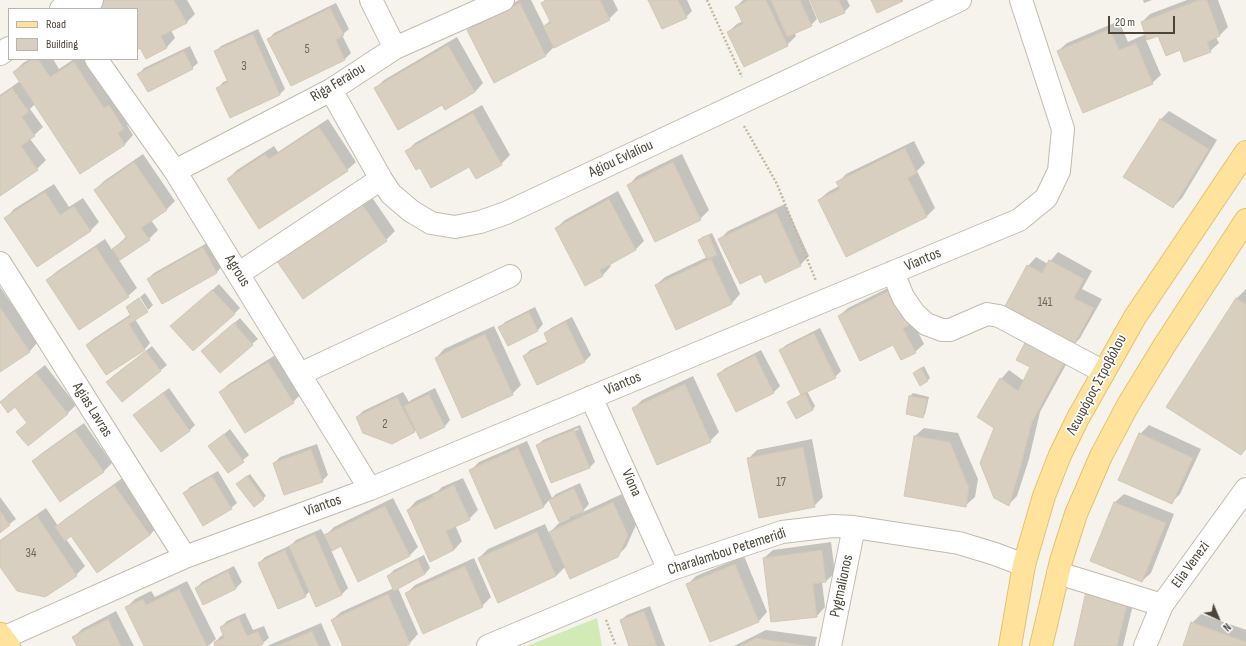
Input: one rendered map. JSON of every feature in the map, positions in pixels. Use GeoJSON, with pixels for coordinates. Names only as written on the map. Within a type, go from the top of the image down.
{"type":"FeatureCollection","features":[{"type":"Feature","properties":{"kind":"main road","name":"Λεωφόρος Στροβόλου"},"geometry":{"type":"LineString","coordinates":[[1010,646],[1024,564],[1044,496],[1060,455],[1078,418],[1135,317],[1246,152]]}},
{"type":"Feature","properties":{"kind":"main road"},"geometry":{"type":"LineString","coordinates":[[1041,646],[1061,561],[1076,514],[1101,456],[1128,406],[1164,346],[1246,220]]}},
{"type":"Feature","properties":{"kind":"street"},"geometry":{"type":"LineString","coordinates":[[62,8],[74,0]]}},
{"type":"Feature","properties":{"kind":"street"},"geometry":{"type":"LineString","coordinates":[[371,0],[395,48]]}},
{"type":"Feature","properties":{"kind":"street","name":"Riga Feraiou"},"geometry":{"type":"LineString","coordinates":[[175,171],[331,90],[395,48],[503,0]]}},
{"type":"Feature","properties":{"kind":"street","name":"Agiou Evlaliou"},"geometry":{"type":"LineString","coordinates":[[331,90],[391,194],[411,211],[431,223],[455,227],[480,222],[506,213],[960,0]]}},
{"type":"Feature","properties":{"kind":"street","name":"Viantos"},"geometry":{"type":"LineString","coordinates":[[4,639],[185,557],[370,489],[1019,220],[1046,198],[1059,171],[1063,128],[1021,0]]}},
{"type":"Feature","properties":{"kind":"street","name":"Agrous"},"geometry":{"type":"LineString","coordinates":[[97,60],[175,171],[370,489]]}},
{"type":"Feature","properties":{"kind":"street"},"geometry":{"type":"LineString","coordinates":[[238,274],[381,179]]}},
{"type":"Feature","properties":{"kind":"street","name":"Agias Lavras"},"geometry":{"type":"LineString","coordinates":[[0,263],[185,557]]}},
{"type":"Feature","properties":{"kind":"street"},"geometry":{"type":"LineString","coordinates":[[893,272],[904,297],[914,313],[926,324],[942,330],[950,330],[987,314],[999,316],[1104,372]]}},
{"type":"Feature","properties":{"kind":"street"},"geometry":{"type":"LineString","coordinates":[[300,374],[510,276]]}},
{"type":"Feature","properties":{"kind":"street","name":"Viona"},"geometry":{"type":"LineString","coordinates":[[591,397],[669,570]]}},
{"type":"Feature","properties":{"kind":"street","name":"Elia Venezi"},"geometry":{"type":"LineString","coordinates":[[1145,646],[1162,605],[1246,489]]}},
{"type":"Feature","properties":{"kind":"street","name":"Charalambou Petemeridi"},"geometry":{"type":"LineString","coordinates":[[488,646],[669,570],[782,532],[833,526],[854,527],[959,543],[1024,564]]}},
{"type":"Feature","properties":{"kind":"street","name":"Pygmalionos"},"geometry":{"type":"LineString","coordinates":[[830,646],[854,527]]}},
{"type":"Feature","properties":{"kind":"street"},"geometry":{"type":"LineString","coordinates":[[1058,573],[1162,605]]}},
{"type":"Feature","properties":{"kind":"path"},"geometry":{"type":"LineString","coordinates":[[707,0],[742,102],[824,301]]}},
{"type":"Feature","properties":{"kind":"path"},"geometry":{"type":"LineString","coordinates":[[598,599],[616,646]]}},
{"type":"Feature","properties":{"kind":"green space"},"geometry":{"type":"Polygon","coordinates":[[[597,618],[602,646],[527,646],[597,618]]]}},
{"type":"Feature","properties":{"kind":"building"},"geometry":{"type":"Polygon","coordinates":[[[100,0],[174,0],[187,23],[161,36],[167,48],[146,59],[140,48],[138,49],[138,8],[100,8],[100,0]]]}},
{"type":"Feature","properties":{"kind":"building"},"geometry":{"type":"Polygon","coordinates":[[[547,0],[600,0],[610,20],[554,48],[543,26],[551,23],[541,3],[547,0]]]}},
{"type":"Feature","properties":{"kind":"building"},"geometry":{"type":"Polygon","coordinates":[[[648,0],[678,0],[687,18],[662,29],[648,0]]]}},
{"type":"Feature","properties":{"kind":"building"},"geometry":{"type":"Polygon","coordinates":[[[749,0],[766,0],[788,46],[744,67],[727,32],[743,24],[735,7],[749,0]]]}},
{"type":"Feature","properties":{"kind":"building"},"geometry":{"type":"Polygon","coordinates":[[[771,0],[800,0],[812,26],[787,37],[771,0]]]}},
{"type":"Feature","properties":{"kind":"building"},"geometry":{"type":"Polygon","coordinates":[[[810,0],[839,0],[845,13],[820,23],[810,0]]]}},
{"type":"Feature","properties":{"kind":"building"},"geometry":{"type":"Polygon","coordinates":[[[871,0],[902,0],[903,1],[877,13],[871,0]]]}},
{"type":"Feature","properties":{"kind":"building"},"geometry":{"type":"Polygon","coordinates":[[[1199,0],[1207,0],[1220,36],[1207,42],[1211,52],[1184,62],[1180,50],[1166,56],[1158,36],[1147,40],[1141,22],[1199,0]]]}},
{"type":"Feature","properties":{"kind":"building"},"geometry":{"type":"Polygon","coordinates":[[[520,3],[546,56],[494,83],[467,30],[520,3]]]}},
{"type":"Feature","properties":{"kind":"building"},"geometry":{"type":"Polygon","coordinates":[[[330,8],[344,35],[336,40],[345,60],[291,86],[267,39],[330,8]]]}},
{"type":"Feature","properties":{"kind":"building"},"geometry":{"type":"Polygon","coordinates":[[[1110,29],[1119,50],[1136,43],[1153,84],[1083,113],[1057,51],[1110,29]]]}},
{"type":"Feature","properties":{"kind":"building"},"geometry":{"type":"Polygon","coordinates":[[[253,34],[280,95],[230,118],[216,88],[228,82],[214,51],[253,34]]]}},
{"type":"Feature","properties":{"kind":"building"},"geometry":{"type":"Polygon","coordinates":[[[448,45],[475,92],[445,110],[442,105],[398,130],[374,88],[448,45]]]}},
{"type":"Feature","properties":{"kind":"building"},"geometry":{"type":"Polygon","coordinates":[[[184,51],[193,69],[148,92],[137,74],[184,51]]]}},
{"type":"Feature","properties":{"kind":"building"},"geometry":{"type":"Polygon","coordinates":[[[31,60],[39,60],[50,77],[74,62],[104,108],[109,105],[124,129],[118,133],[125,145],[80,174],[13,72],[31,60]]]}},
{"type":"Feature","properties":{"kind":"building"},"geometry":{"type":"Polygon","coordinates":[[[12,88],[29,112],[22,117],[35,136],[21,146],[38,170],[0,196],[0,97],[12,88]]]}},
{"type":"Feature","properties":{"kind":"building"},"geometry":{"type":"Polygon","coordinates":[[[473,113],[502,165],[476,179],[469,167],[431,188],[420,168],[416,170],[405,151],[473,113]]]}},
{"type":"Feature","properties":{"kind":"building"},"geometry":{"type":"Polygon","coordinates":[[[1160,119],[1209,149],[1173,208],[1123,177],[1160,119]]]}},
{"type":"Feature","properties":{"kind":"building"},"geometry":{"type":"Polygon","coordinates":[[[319,127],[348,171],[259,229],[227,179],[265,154],[269,159],[319,127]]]}},
{"type":"Feature","properties":{"kind":"building"},"geometry":{"type":"Polygon","coordinates":[[[905,148],[917,173],[908,178],[927,217],[846,257],[818,200],[840,189],[836,182],[905,148]]]}},
{"type":"Feature","properties":{"kind":"building"},"geometry":{"type":"Polygon","coordinates":[[[134,162],[167,210],[141,228],[150,240],[120,260],[112,249],[127,238],[94,190],[134,162]]]}},
{"type":"Feature","properties":{"kind":"building"},"geometry":{"type":"Polygon","coordinates":[[[673,162],[701,220],[655,242],[627,185],[673,162]]]}},
{"type":"Feature","properties":{"kind":"building"},"geometry":{"type":"Polygon","coordinates":[[[45,192],[60,215],[74,206],[91,231],[37,267],[4,218],[45,192]]]}},
{"type":"Feature","properties":{"kind":"building"},"geometry":{"type":"Polygon","coordinates":[[[358,198],[387,241],[303,299],[274,257],[358,198]]]}},
{"type":"Feature","properties":{"kind":"building"},"geometry":{"type":"Polygon","coordinates":[[[609,199],[636,250],[600,270],[603,276],[585,286],[555,228],[609,199]]]}},
{"type":"Feature","properties":{"kind":"building"},"geometry":{"type":"Polygon","coordinates":[[[776,212],[801,266],[765,283],[761,274],[740,284],[718,239],[776,212]]]}},
{"type":"Feature","properties":{"kind":"building"},"geometry":{"type":"Polygon","coordinates":[[[709,235],[717,255],[707,259],[698,240],[709,235]]]}},
{"type":"Feature","properties":{"kind":"building"},"geometry":{"type":"Polygon","coordinates":[[[96,247],[129,297],[79,330],[46,280],[96,247]]]}},
{"type":"Feature","properties":{"kind":"building"},"geometry":{"type":"Polygon","coordinates":[[[203,247],[217,273],[162,304],[147,279],[203,247]]]}},
{"type":"Feature","properties":{"kind":"building"},"geometry":{"type":"Polygon","coordinates":[[[711,259],[732,304],[676,330],[655,285],[711,259]]]}},
{"type":"Feature","properties":{"kind":"building"},"geometry":{"type":"Polygon","coordinates":[[[1049,260],[1084,279],[1074,298],[1094,308],[1072,348],[1003,310],[1027,265],[1042,273],[1049,260]]]}},
{"type":"Feature","properties":{"kind":"building"},"geometry":{"type":"Polygon","coordinates":[[[212,290],[235,314],[193,351],[170,326],[212,290]]]}},
{"type":"Feature","properties":{"kind":"building"},"geometry":{"type":"Polygon","coordinates":[[[889,291],[915,322],[903,328],[916,353],[901,360],[893,345],[860,361],[838,316],[889,291]]]}},
{"type":"Feature","properties":{"kind":"building"},"geometry":{"type":"Polygon","coordinates":[[[139,298],[148,312],[129,324],[145,350],[106,375],[86,345],[131,316],[126,307],[139,298]]]}},
{"type":"Feature","properties":{"kind":"building"},"geometry":{"type":"Polygon","coordinates":[[[1236,298],[1246,304],[1246,448],[1241,455],[1166,407],[1236,298]]]}},
{"type":"Feature","properties":{"kind":"building"},"geometry":{"type":"Polygon","coordinates":[[[0,307],[30,352],[0,372],[0,307]]]}},
{"type":"Feature","properties":{"kind":"building"},"geometry":{"type":"Polygon","coordinates":[[[529,312],[538,331],[508,346],[498,327],[529,312]]]}},
{"type":"Feature","properties":{"kind":"building"},"geometry":{"type":"Polygon","coordinates":[[[566,322],[585,362],[537,385],[523,356],[548,343],[544,333],[566,322]]]}},
{"type":"Feature","properties":{"kind":"building"},"geometry":{"type":"Polygon","coordinates":[[[234,323],[253,345],[220,373],[201,351],[234,323]]]}},
{"type":"Feature","properties":{"kind":"building"},"geometry":{"type":"Polygon","coordinates":[[[814,333],[836,378],[801,395],[779,350],[814,333]]]}},
{"type":"Feature","properties":{"kind":"building"},"geometry":{"type":"Polygon","coordinates":[[[485,334],[513,395],[462,418],[435,358],[485,334]]]}},
{"type":"Feature","properties":{"kind":"building"},"geometry":{"type":"Polygon","coordinates":[[[1027,339],[1066,359],[1032,422],[1009,506],[994,498],[980,463],[994,428],[977,417],[1000,378],[1018,391],[1030,367],[1016,360],[1027,339]]]}},
{"type":"Feature","properties":{"kind":"building"},"geometry":{"type":"Polygon","coordinates":[[[146,351],[161,371],[122,402],[106,382],[146,351]]]}},
{"type":"Feature","properties":{"kind":"building"},"geometry":{"type":"Polygon","coordinates":[[[755,355],[774,393],[736,412],[717,374],[755,355]]]}},
{"type":"Feature","properties":{"kind":"building"},"geometry":{"type":"Polygon","coordinates":[[[268,362],[294,403],[245,433],[219,392],[268,362]]]}},
{"type":"Feature","properties":{"kind":"building"},"geometry":{"type":"Polygon","coordinates":[[[921,368],[928,381],[920,386],[913,373],[921,368]]]}},
{"type":"Feature","properties":{"kind":"building"},"geometry":{"type":"Polygon","coordinates":[[[36,373],[68,414],[28,446],[16,432],[27,423],[15,407],[8,413],[0,402],[36,373]]]}},
{"type":"Feature","properties":{"kind":"building"},"geometry":{"type":"Polygon","coordinates":[[[685,384],[711,442],[657,465],[632,408],[685,384]]]}},
{"type":"Feature","properties":{"kind":"building"},"geometry":{"type":"Polygon","coordinates":[[[163,393],[190,431],[161,452],[133,415],[163,393]]]}},
{"type":"Feature","properties":{"kind":"building"},"geometry":{"type":"Polygon","coordinates":[[[805,393],[813,410],[796,419],[787,402],[805,393]]]}},
{"type":"Feature","properties":{"kind":"building"},"geometry":{"type":"Polygon","coordinates":[[[429,394],[445,427],[420,439],[404,406],[429,394]]]}},
{"type":"Feature","properties":{"kind":"building"},"geometry":{"type":"Polygon","coordinates":[[[909,396],[927,399],[923,418],[906,414],[909,396]]]}},
{"type":"Feature","properties":{"kind":"building"},"geometry":{"type":"Polygon","coordinates":[[[397,397],[415,432],[392,444],[363,433],[356,417],[397,397]]]}},
{"type":"Feature","properties":{"kind":"building"},"geometry":{"type":"Polygon","coordinates":[[[574,430],[590,468],[551,483],[536,445],[574,430]]]}},
{"type":"Feature","properties":{"kind":"building"},"geometry":{"type":"Polygon","coordinates":[[[75,431],[104,472],[60,502],[32,461],[75,431]]]}},
{"type":"Feature","properties":{"kind":"building"},"geometry":{"type":"Polygon","coordinates":[[[1139,433],[1193,458],[1172,504],[1118,480],[1139,433]]]}},
{"type":"Feature","properties":{"kind":"building"},"geometry":{"type":"Polygon","coordinates":[[[224,434],[244,462],[228,473],[208,446],[224,434]]]}},
{"type":"Feature","properties":{"kind":"building"},"geometry":{"type":"Polygon","coordinates":[[[914,436],[950,442],[969,488],[966,507],[904,496],[914,436]]]}},
{"type":"Feature","properties":{"kind":"building"},"geometry":{"type":"Polygon","coordinates":[[[803,447],[815,507],[759,518],[747,458],[803,447]]]}},
{"type":"Feature","properties":{"kind":"building"},"geometry":{"type":"Polygon","coordinates":[[[518,448],[544,507],[495,529],[469,470],[518,448]]]}},
{"type":"Feature","properties":{"kind":"building"},"geometry":{"type":"Polygon","coordinates":[[[311,449],[323,482],[284,495],[273,463],[311,449]]]}},
{"type":"Feature","properties":{"kind":"building"},"geometry":{"type":"Polygon","coordinates":[[[212,476],[232,509],[203,526],[183,493],[212,476]]]}},
{"type":"Feature","properties":{"kind":"building"},"geometry":{"type":"Polygon","coordinates":[[[247,476],[264,499],[254,507],[236,484],[247,476]]]}},
{"type":"Feature","properties":{"kind":"building"},"geometry":{"type":"Polygon","coordinates":[[[114,485],[150,535],[97,573],[71,536],[65,541],[55,527],[114,485]]]}},
{"type":"Feature","properties":{"kind":"building"},"geometry":{"type":"Polygon","coordinates":[[[454,485],[470,520],[446,531],[454,550],[430,562],[407,510],[454,485]]]}},
{"type":"Feature","properties":{"kind":"building"},"geometry":{"type":"Polygon","coordinates":[[[574,488],[584,511],[559,522],[549,500],[574,488]]]}},
{"type":"Feature","properties":{"kind":"building"},"geometry":{"type":"Polygon","coordinates":[[[613,502],[628,535],[618,557],[570,579],[549,532],[613,502]]]}},
{"type":"Feature","properties":{"kind":"building"},"geometry":{"type":"Polygon","coordinates":[[[1114,502],[1166,523],[1142,582],[1090,561],[1114,502]]]}},
{"type":"Feature","properties":{"kind":"building"},"geometry":{"type":"Polygon","coordinates":[[[385,506],[410,556],[358,582],[341,546],[332,551],[324,535],[385,506]]]}},
{"type":"Feature","properties":{"kind":"building"},"geometry":{"type":"Polygon","coordinates":[[[0,511],[10,525],[0,533],[0,511]]]}},
{"type":"Feature","properties":{"kind":"building"},"geometry":{"type":"Polygon","coordinates":[[[37,516],[77,576],[45,597],[17,591],[0,567],[0,541],[37,516]]]}},
{"type":"Feature","properties":{"kind":"building"},"geometry":{"type":"Polygon","coordinates":[[[537,532],[556,576],[498,603],[478,558],[537,532]]]}},
{"type":"Feature","properties":{"kind":"building"},"geometry":{"type":"Polygon","coordinates":[[[315,534],[342,595],[316,607],[289,546],[315,534]]]}},
{"type":"Feature","properties":{"kind":"building"},"geometry":{"type":"Polygon","coordinates":[[[285,550],[306,597],[278,609],[258,563],[285,550]]]}},
{"type":"Feature","properties":{"kind":"building"},"geometry":{"type":"Polygon","coordinates":[[[822,550],[826,582],[813,584],[817,617],[771,622],[763,558],[822,550]]]}},
{"type":"Feature","properties":{"kind":"building"},"geometry":{"type":"Polygon","coordinates":[[[418,560],[425,574],[394,591],[387,576],[418,560]]]}},
{"type":"Feature","properties":{"kind":"building"},"geometry":{"type":"Polygon","coordinates":[[[735,564],[759,622],[710,642],[686,584],[735,564]]]}},
{"type":"Feature","properties":{"kind":"building"},"geometry":{"type":"Polygon","coordinates":[[[465,566],[483,607],[423,634],[405,593],[465,566]]]}},
{"type":"Feature","properties":{"kind":"building"},"geometry":{"type":"Polygon","coordinates":[[[228,571],[236,589],[203,605],[195,588],[228,571]]]}},
{"type":"Feature","properties":{"kind":"building"},"geometry":{"type":"Polygon","coordinates":[[[1087,587],[1129,597],[1117,646],[1074,646],[1087,587]]]}},
{"type":"Feature","properties":{"kind":"building"},"geometry":{"type":"Polygon","coordinates":[[[179,589],[207,646],[144,646],[125,607],[143,599],[146,605],[179,589]]]}},
{"type":"Feature","properties":{"kind":"building"},"geometry":{"type":"Polygon","coordinates":[[[388,594],[410,644],[405,646],[343,646],[331,620],[388,594]]]}},
{"type":"Feature","properties":{"kind":"building"},"geometry":{"type":"Polygon","coordinates":[[[644,611],[657,646],[629,646],[620,620],[644,611]]]}},
{"type":"Feature","properties":{"kind":"building"},"geometry":{"type":"Polygon","coordinates":[[[239,618],[247,636],[258,631],[263,644],[259,646],[215,646],[214,642],[224,638],[220,627],[239,618]]]}},
{"type":"Feature","properties":{"kind":"building"},"geometry":{"type":"Polygon","coordinates":[[[108,619],[121,646],[77,646],[72,637],[108,619]]]}},
{"type":"Feature","properties":{"kind":"building"},"geometry":{"type":"Polygon","coordinates":[[[1191,622],[1246,642],[1246,646],[1183,646],[1191,622]]]}},
{"type":"Feature","properties":{"kind":"building"},"geometry":{"type":"Polygon","coordinates":[[[312,631],[319,646],[277,646],[312,631]]]}},
{"type":"Feature","properties":{"kind":"building"},"geometry":{"type":"Polygon","coordinates":[[[756,638],[809,646],[741,646],[756,638]]]}}]}
